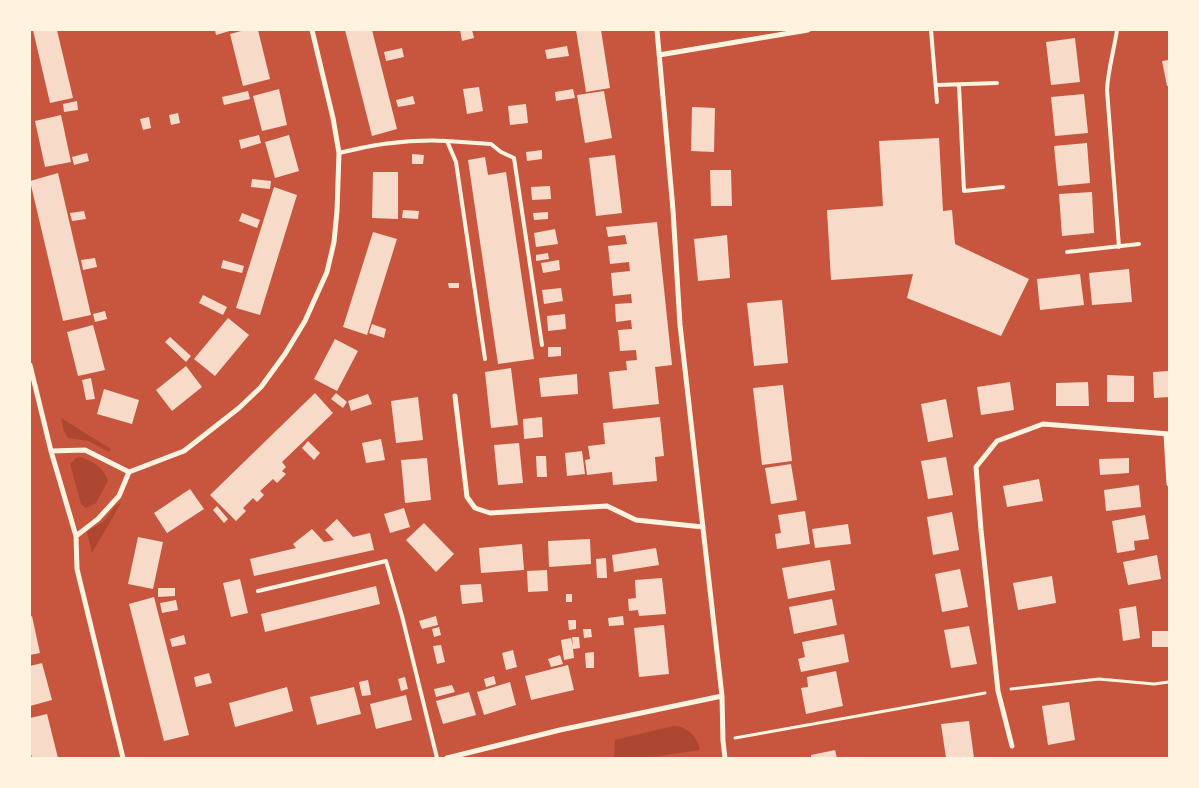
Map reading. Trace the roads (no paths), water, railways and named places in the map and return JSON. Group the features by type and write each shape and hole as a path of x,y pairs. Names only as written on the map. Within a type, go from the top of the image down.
{"street":[{"path":"76,536 98,519 119,496 129,472 184,450 240,408 261,387 305,322 327,272 334,242 338,211 339,153 333,118 312,30"},
{"path":"657,30 673,210 680,325 722,696 722,741 725,758"},
{"path":"659,54 808,30"},
{"path":"30,365 51,451 76,536 77,569 124,758"},
{"path":"455,396 467,497 475,508 490,513 607,506 636,520 703,527"},
{"path":"1012,746 998,690 980,530 976,467 997,441 1043,424 1167,434 1169,484"},
{"path":"51,451 85,450 129,472"},
{"path":"447,758 560,730 722,696"}],"lane":[{"path":"931,30 937,102"},
{"path":"1117,30 1108,76 1108,90 1119,247"},
{"path":"937,85 997,82"},
{"path":"959,85 964,191 1003,187"},
{"path":"339,153 390,142 418,140 491,144 501,152 514,158 542,345"},
{"path":"447,141 456,162 485,359"},
{"path":"1067,252 1139,244"},
{"path":"258,591 386,561 402,616 437,758"}]}
